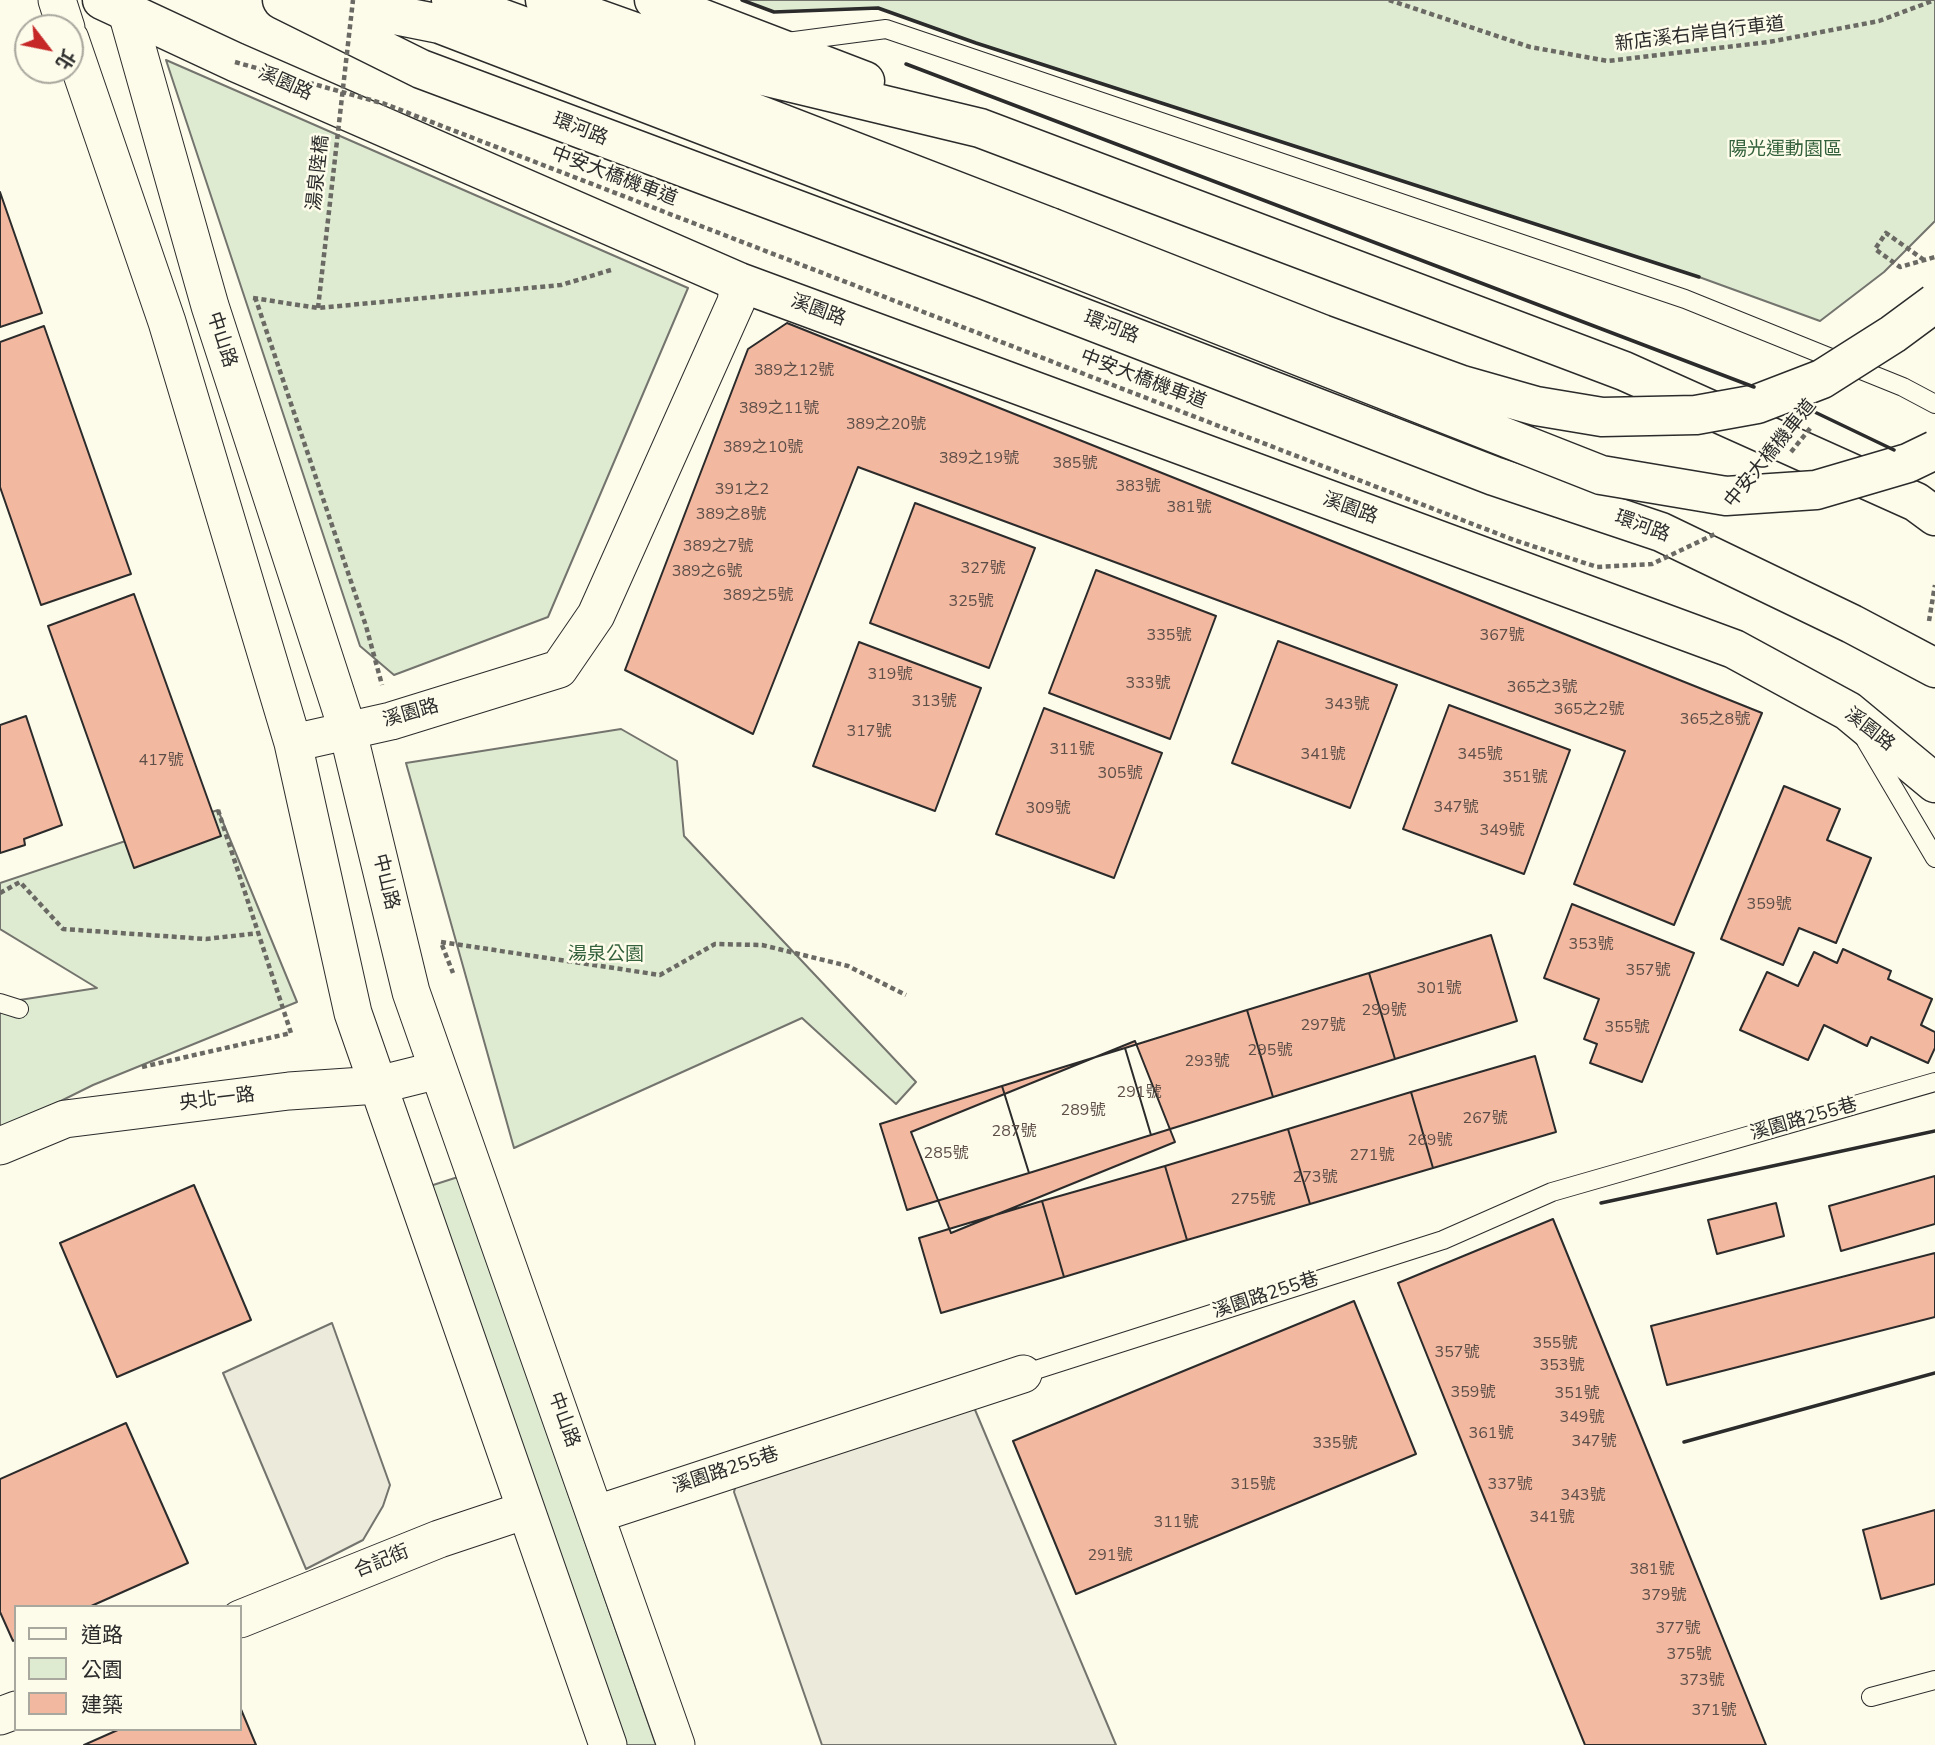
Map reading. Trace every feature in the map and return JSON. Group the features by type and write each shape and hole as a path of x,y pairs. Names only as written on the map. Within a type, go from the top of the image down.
{"main road":[{"name":"環河路","path":"282,0 421,69 985,280 1494,476 1661,532 1852,624 1935,668"},
{"path":"320,0 440,24 1044,240 1322,334 1462,385 1536,406 1602,417 1696,415 1757,404 1822,379 1893,334 1935,303"},
{"path":"451,0 633,66 1601,474 1726,496 1816,490 1908,463 1935,450"},
{"path":"545,0 747,72 980,128"},
{"path":"654,0 775,44 980,128 1624,371 1916,502 1935,516"},
{"name":"溪園路","path":"115,3 235,62 739,282 1734,649 1848,711 1935,783"}],"street":[{"name":"中山路","path":"115,3 347,728 411,992 597,1514 676,1745"},
{"path":"84,80 167,322 293,743 353,1013 608,1745"},
{"name":"溪園路","path":"293,743 347,728 391,721 559,669 597,615 736,302 739,282"},
{"name":"央北一路","path":"0,1146 65,1119 289,1091 378,1086 438,1069"},
{"name":"溪園路255巷","path":"597,1514 1023,1374"},
{"name":"合記街","path":"242,1618 439,1539 526,1510"}],"lane":[{"path":"775,44 886,29 1685,299 1903,387 1935,404"},
{"path":"1848,711 1935,858"},
{"path":"0,1003 19,1009"},
{"name":"溪園路255巷","path":"1023,1374 1443,1240 1552,1192 1935,1082"},
{"path":"1871,1697 1935,1680"}],"path":[{"name":"湯泉陸橋","path":"318,307 353,0"},
{"name":"新店溪右岸自行車道","path":"1389,0 1530,47 1608,61 1769,42 1879,21 1935,0"},
{"name":"中安大橋機車道","path":"235,62 385,104 1514,540 1597,566 1652,564 1727,529"},
{"path":"1924,260 1886,233 1875,249 1900,267 1935,257"},
{"path":"210,306 255,297 318,307 561,285 620,267"},
{"name":"中安大橋機車道","path":"1785,458 1818,419"},
{"path":"134,1069 291,1033 218,810"},
{"path":"0,893 20,882 63,929 206,939 259,933"},
{"path":"441,942 660,975 715,944 762,945 848,966 906,995"}],"green space":[{"name":"陽光運動園區","path":"742,0 1935,0 1935,221 1884,272 1820,321 1699,277 976,43 878,8 774,12"},
{"path":"166,60 688,288 548,617 394,675 360,646"},
{"name":"湯泉公園","path":"621,729 677,761 684,836 916,1082 896,1104 802,1018 514,1148 406,763"},
{"path":"218,810 297,1002 93,1085 0,1131 0,1003 97,988 0,929 0,883"},
{"path":"458,1177 656,1745 624,1745 430,1186"}],"shaded area":[{"path":"332,1323 390,1485 383,1506 363,1540 306,1569 223,1373"},
{"path":"973,1405 1116,1745 822,1745 734,1492 737,1480"}],"building":[{"path":"0,192 42,313 0,327"},
{"path":"787,323 1762,713 1674,925 1574,884 1625,751 858,467 753,734 625,670 748,349"},
{"path":"44,326 131,574 41,605 0,487 0,342"},
{"path":"915,503 1035,548 989,668 870,623"},
{"path":"1096,570 1216,616 1170,739 1049,693"},
{"path":"134,594 221,836 134,868 48,626"},
{"path":"1278,641 1397,685 1350,808 1232,763"},
{"path":"859,642 981,688 935,811 813,766"},
{"path":"1449,705 1570,750 1524,874 1403,829"},
{"path":"1044,708 1162,753 1114,878 996,834"},
{"path":"26,716 62,825 24,839 25,845 0,853 0,725"},
{"path":"1784,786 1840,809 1827,840 1871,858 1836,943 1799,928 1783,965 1721,939"},
{"path":"1572,904 1694,953 1642,1082 1590,1063 1597,1044 1584,1039 1599,999 1544,978"},
{"path":"1491,935 1517,1021 1395,1059 1369,973"},
{"path":"1843,949 1891,971 1888,979 1932,999 1921,1025 1935,1032 1935,1048 1928,1063 1871,1037 1867,1046 1824,1025 1808,1060 1740,1030 1767,972 1798,986 1814,952 1837,963"},
{"path":"1369,973 1395,1059 1273,1097 1247,1010"},
{"path":"1247,1010 1273,1097 1151,1135 1125,1048"},
{"path":"1135,1041 1175,1142 951,1233 911,1132"},
{"path":"1125,1048 1151,1135 1029,1173 1002,1086"},
{"path":"1535,1056 1556,1132 1433,1168 1411,1092"},
{"path":"1002,1086 1029,1173 907,1210 880,1124"},
{"path":"1411,1092 1433,1168 1310,1204 1288,1129"},
{"path":"1288,1129 1310,1204 1187,1240 1165,1166"},
{"path":"1165,1166 1187,1240 1064,1277 1042,1201"},
{"path":"1935,1176 1935,1224 1841,1251 1829,1206"},
{"path":"194,1185 251,1320 117,1377 60,1243"},
{"path":"1042,1201 1064,1277 941,1313 919,1238"},
{"path":"1776,1203 1784,1236 1717,1254 1708,1220"},
{"path":"1553,1219 1766,1745 1585,1745 1482,1492 1398,1283"},
{"path":"1935,1253 1935,1317 1667,1385 1651,1326"},
{"path":"1354,1301 1416,1454 1076,1594 1013,1441"},
{"path":"126,1423 188,1563 94,1605 14,1605 13,1641 0,1612 0,1479"},
{"path":"1935,1510 1935,1584 1881,1599 1863,1530"},
{"path":"242,1712 256,1745 84,1745 116,1731 242,1731"}],"wall":[{"path":"742,0 774,12 878,8 976,43 1699,277"},
{"path":"906,64 1754,387"},
{"path":"1800,405 1894,450"},
{"path":"1601,1203 1935,1131"},
{"path":"1684,1442 1935,1373"}]}
